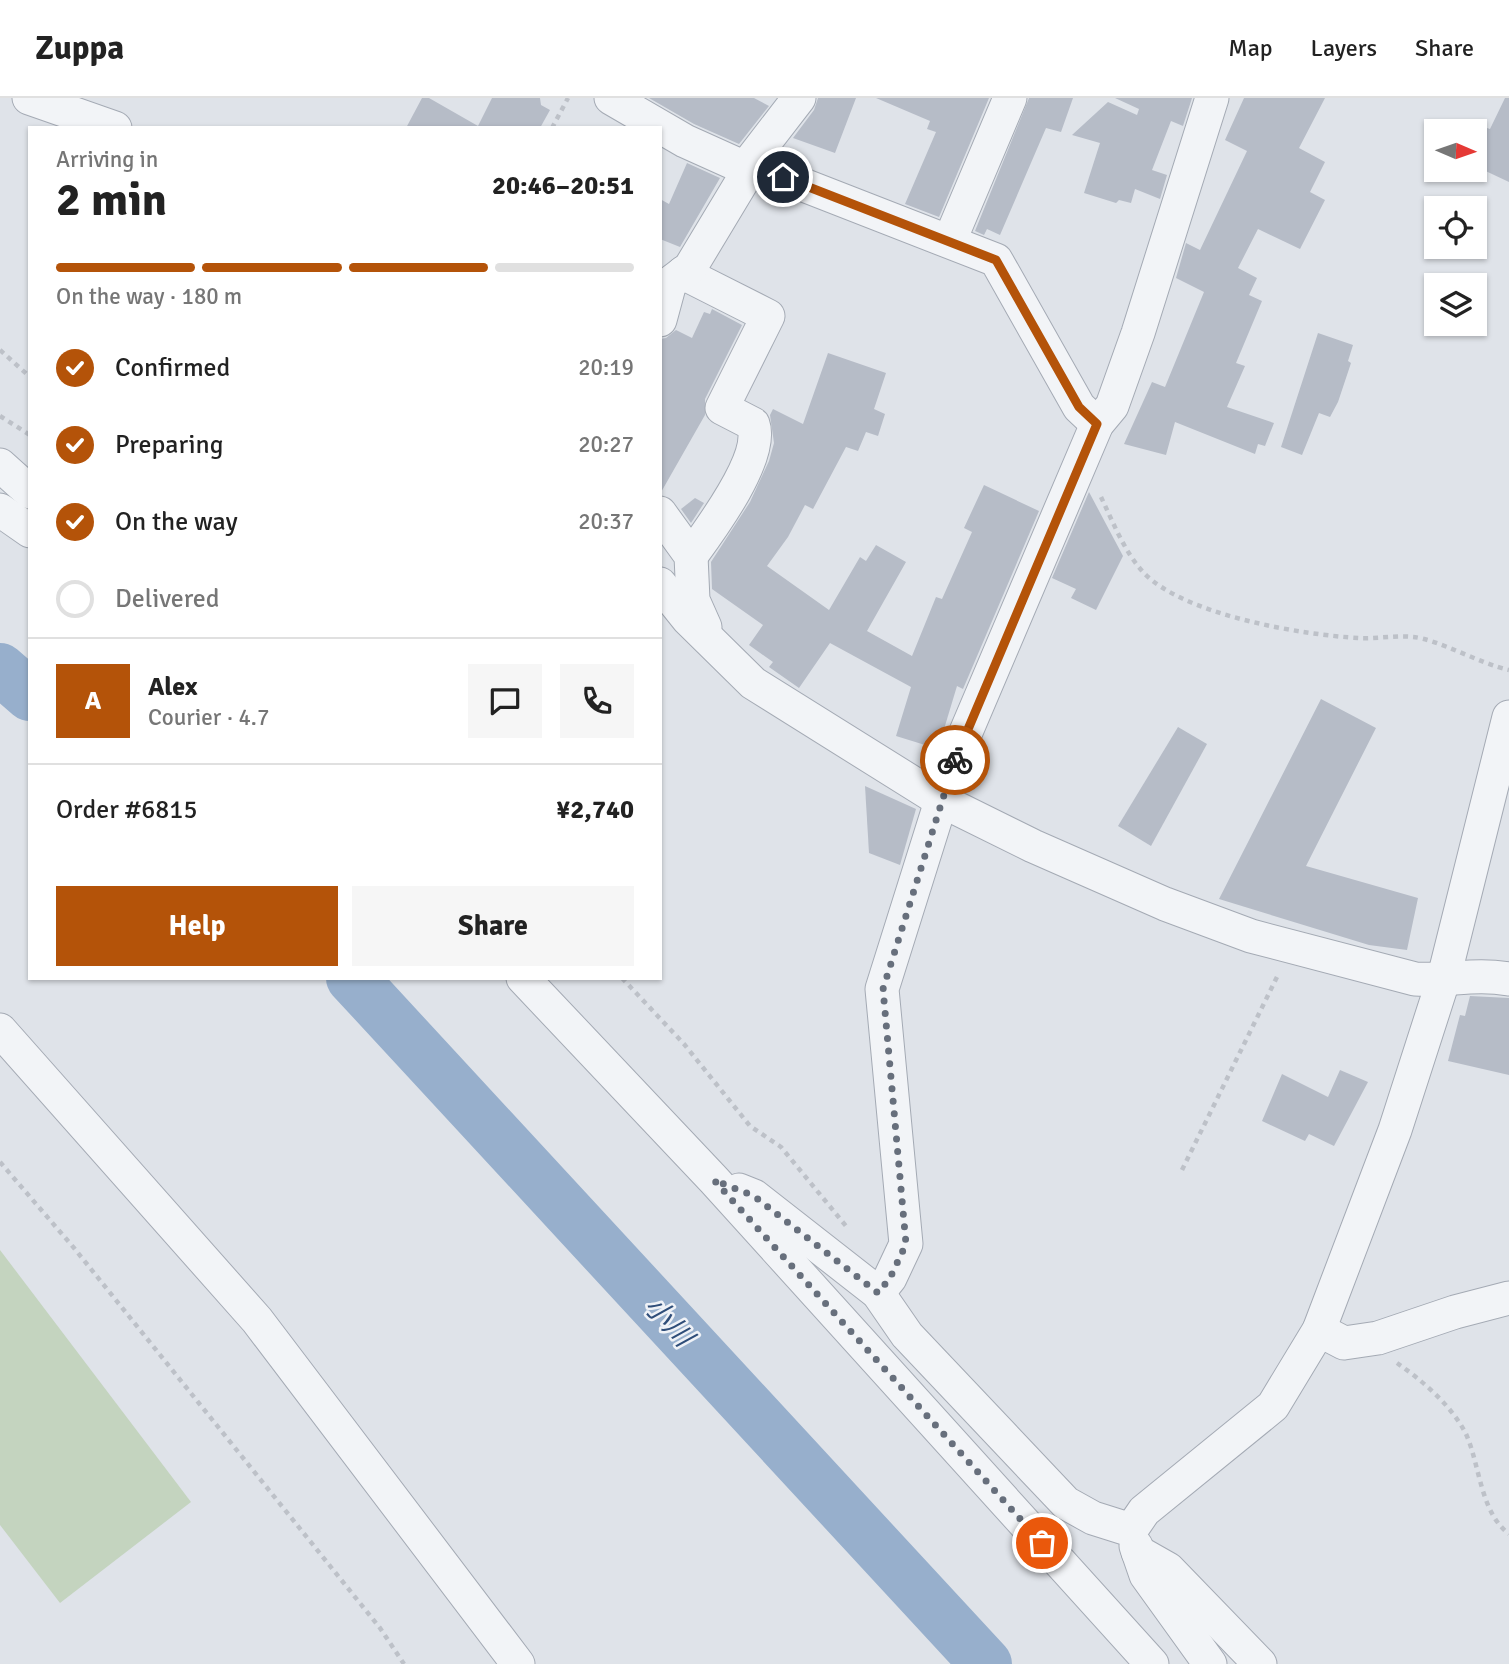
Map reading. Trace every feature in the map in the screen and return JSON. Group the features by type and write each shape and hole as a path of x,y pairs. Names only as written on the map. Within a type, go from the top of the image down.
{"street":[{"path":"29,98 109,126"},
{"path":"611,98 659,126"},
{"path":"662,313 670,283 690,268 743,180 745,168 800,98"},
{"path":"950,240 1010,98"},
{"path":"878,1293 890,1278 906,1244 883,989 940,800 986,678 1097,424 1112,406 1138,333 1212,98"},
{"path":"662,128 745,168 783,177 996,260 1079,407 1097,424"},
{"path":"683,273 768,316 722,408 753,424 756,432 753,447 730,496 691,556"},
{"path":"0,465 28,490"},
{"path":"0,510 28,530"},
{"path":"662,516 691,556 693,600 710,638"},
{"path":"662,586 688,619 710,638 752,683 940,800 1033,846 1165,904 1251,936 1415,979 1443,981 1480,974 1509,978"},
{"path":"1210,1664 1146,1574 1134,1541 1144,1511 1273,1406 1319,1330 1395,1130 1443,981 1509,717"},
{"path":"525,980 714,1180 1152,1664"},
{"path":"0,1030 257,1320 518,1664"},
{"path":"714,1180 754,1196 878,1293 907,1335 1066,1503 1134,1541 1168,1569 1260,1664"},
{"path":"1319,1330 1344,1343 1369,1339 1509,1298"}],"path":[{"path":"553,126 568,98"},
{"path":"0,350 28,375"},
{"path":"0,416 28,434"},
{"path":"1079,465 1090,476 1134,562 1165,588 1250,623 1301,633 1359,638 1416,637 1509,670"},
{"path":"1182,1170 1293,946"},
{"path":"624,980 684,1044 750,1126 781,1147 853,1234"},
{"path":"0,1163 91,1270 380,1628 404,1664"},
{"path":"1369,1339 1412,1374 1458,1421 1469,1443 1485,1496 1495,1516 1509,1534"}],"green space":[{"path":"0,1250 191,1502 60,1603 0,1525"}],"building":[{"path":"422,98 429,98 478,126 407,126"},
{"path":"492,98 540,98 541,105 550,110 541,126 478,126"},
{"path":"649,98 754,98 769,106 739,144 694,124"},
{"path":"818,98 856,98 835,153 793,138 814,110"},
{"path":"876,98 989,98 939,217 905,204 936,132 927,129 930,121"},
{"path":"1029,98 1073,98 1061,132 1046,128 1000,235 987,229 984,235 975,231"},
{"path":"1115,98 1192,98 1183,126 1171,121 1152,170 1167,175 1160,199 1135,189 1131,203 1119,200 1116,203 1084,193 1100,143 1072,135 1108,102 1137,115 1139,109"},
{"path":"1244,98 1325,98 1299,148 1325,162 1310,192 1325,200 1300,249 1258,229 1238,268 1257,278 1249,295 1262,301 1236,363 1245,366 1227,407 1274,423 1265,446 1258,444 1255,454 1175,422 1166,455 1124,444 1152,382 1165,387 1204,292 1176,278 1186,243 1200,250 1247,151 1225,140"},
{"path":"1505,98 1509,98 1509,182 1488,172 1488,128"},
{"path":"687,163 720,178 680,247 662,240 662,200 669,204"},
{"path":"712,309 742,325 705,399 705,415 662,490 662,339 676,330 692,338 704,312 710,314"},
{"path":"1318,333 1353,345 1348,361 1351,363 1338,402 1330,417 1319,413 1302,455 1281,447"},
{"path":"828,353 886,373 874,409 885,414 878,436 866,432 858,451 846,447 813,509 805,505 788,537 767,566 829,610 860,557 866,561 876,545 906,562 867,631 912,656 936,597 942,599 972,532 964,528 984,485 1039,511 963,689 957,686 938,749 896,736 911,687 830,643 799,688 769,667 773,662 749,645 763,625 712,589 711,562 750,502 769,461 774,443 770,415 773,409 803,424"},
{"path":"1089,492 1123,556 1096,610 1071,598 1076,589 1052,578"},
{"path":"695,498 704,503 691,523 681,509"},
{"path":"1321,699 1376,728 1306,866 1418,898 1407,950 1369,945 1219,899"},
{"path":"1178,727 1207,744 1151,846 1118,826"},
{"path":"865,786 916,809 900,865 869,853"},
{"path":"1470,996 1509,998 1509,1075 1448,1061 1460,1015 1465,1016"},
{"path":"1340,1070 1368,1082 1334,1146 1309,1134 1305,1141 1262,1121 1282,1074 1328,1097"}],"waterway":[{"name":"小川","path":"0,669 28,693"},
{"name":"小川","path":"354,980 986,1664"}],"way so far":[{"path":"955,760 919,866 883,989 906,1244 890,1278 878,1293 803,1237 754,1196 714,1180 1042,1543"}],"route":[{"path":"783,177 996,260 1079,407 1097,424 986,678 955,760"}]}
